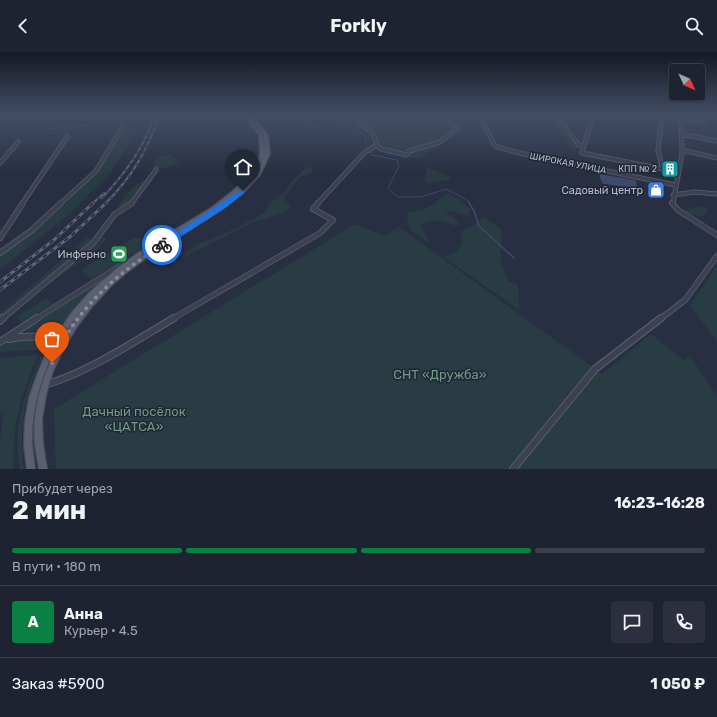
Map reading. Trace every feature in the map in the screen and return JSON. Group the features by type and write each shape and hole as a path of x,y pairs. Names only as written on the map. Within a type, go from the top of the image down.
{"main road":[{"path":"43,469 40,455 39,430 45,385 60,335 77,312 98,288 115,273 150,248 229,197 254,173 262,158 264,141 261,134"},
{"path":"31,469 28,440 31,408 39,377 56,348 91,303 123,273 226,204 253,181 265,162 269,149 266,134"}],"street":[{"path":"0,253 32,230 93,173 102,162 118,134"},
{"path":"373,134 377,145 384,150 407,155 409,151 440,142 450,134"},
{"name":"ШИРОКАЯ УЛИЦА","path":"489,134 495,146 514,152 675,185"},
{"path":"571,134 579,145 583,147"},
{"path":"587,134 582,152 584,153 678,172"},
{"path":"660,134 658,151 663,169"},
{"path":"684,134 684,150 672,203 675,207 717,236"},
{"path":"686,134 717,141"},
{"path":"0,238 67,137"},
{"path":"0,163 18,142"},
{"path":"45,385 58,381 109,356 320,233 333,220 313,209 365,152 377,145"},
{"path":"684,150 717,158"},
{"path":"0,321 93,242 115,214 131,204 156,170"},
{"path":"673,195 695,192 717,194"},
{"path":"0,343 150,248"},
{"path":"513,469 595,369 685,300 717,256"},
{"path":"0,343 16,336 39,334 60,335 72,329"},
{"path":"39,334 50,340 56,348"}],"green space":[{"path":"121,134 135,134 111,172 67,216 0,269 0,256 36,229 70,199 101,165"},
{"path":"369,134 450,134 433,148 452,134 455,134 418,159 384,150"},
{"path":"561,134 569,134 578,147 574,152"},
{"path":"170,154 179,163 165,168 153,168 158,157"},
{"path":"308,166 313,170 312,173 300,177 284,198 291,207 282,213 252,223 180,259 196,245 235,229 264,213 269,204 283,193 294,179"},
{"path":"426,167 451,177 449,180 428,183 424,180 427,173"},
{"path":"145,181 138,194 130,202 118,208 122,200 137,184"},
{"path":"448,193 460,200 470,209 469,216 453,211 445,213 453,217 460,224 457,226 434,221 429,221 420,225 430,243 416,234 410,227 407,218 408,212 425,209 433,205 442,196"},
{"path":"701,206 706,208 707,213 699,217 685,212 686,210"},
{"path":"484,217 502,230 500,258 508,281 518,285 519,310 444,257 456,252 462,244 461,232 471,227"},
{"name":"СНТ «Дружба»","path":"355,224 384,236 399,227 602,374 651,334 683,360 690,356 717,396 717,469 56,469 54,409"},
{"path":"103,236 106,239 98,249 43,288 14,314 8,317"},
{"path":"87,238 90,238 91,242 0,319 0,313"},
{"path":"134,238 156,239 91,279 81,270"},
{"path":"717,265 717,341 690,306"},
{"path":"97,284 80,302 58,330 24,331"},
{"path":"46,298 52,304 23,323 17,317"},
{"path":"17,340 45,340 49,344 48,349 0,352 0,347"},
{"path":"38,355 27,383 16,424 14,438 14,469 0,469 0,440 4,412 0,413 0,358"},
{"path":"42,357 31,385 24,412 22,453 24,469 20,469 18,440 21,412 29,385 40,358"}],"water":[{"path":"600,174 634,180 636,181 637,188 603,184"}],"waterway":[{"path":"365,134 367,148 372,155 397,160 399,166 388,188 398,197 421,197 446,189 467,200 470,204"},
{"path":"469,203 474,211 479,226 514,258"}],"railway":[{"path":"102,198 131,163 148,134"},
{"path":"106,203 115,194 138,163 152,134"},
{"path":"92,204 104,193"},
{"path":"0,282 55,239 93,203"},
{"path":"0,290 71,236 106,203"}],"way so far":[{"path":"52,363 63,342 91,303 123,273 162,245"}],"place":[{"name":"КПП № 2","path":"670,169"},
{"name":"Садовый центр","path":"656,190"},
{"name":"Инферно","path":"119,254"}],"route":[{"path":"162,245 226,204 243,191"}],"park label":[{"name":"Дачный посёлок «ЦАТСА»","path":"134,418"}]}
